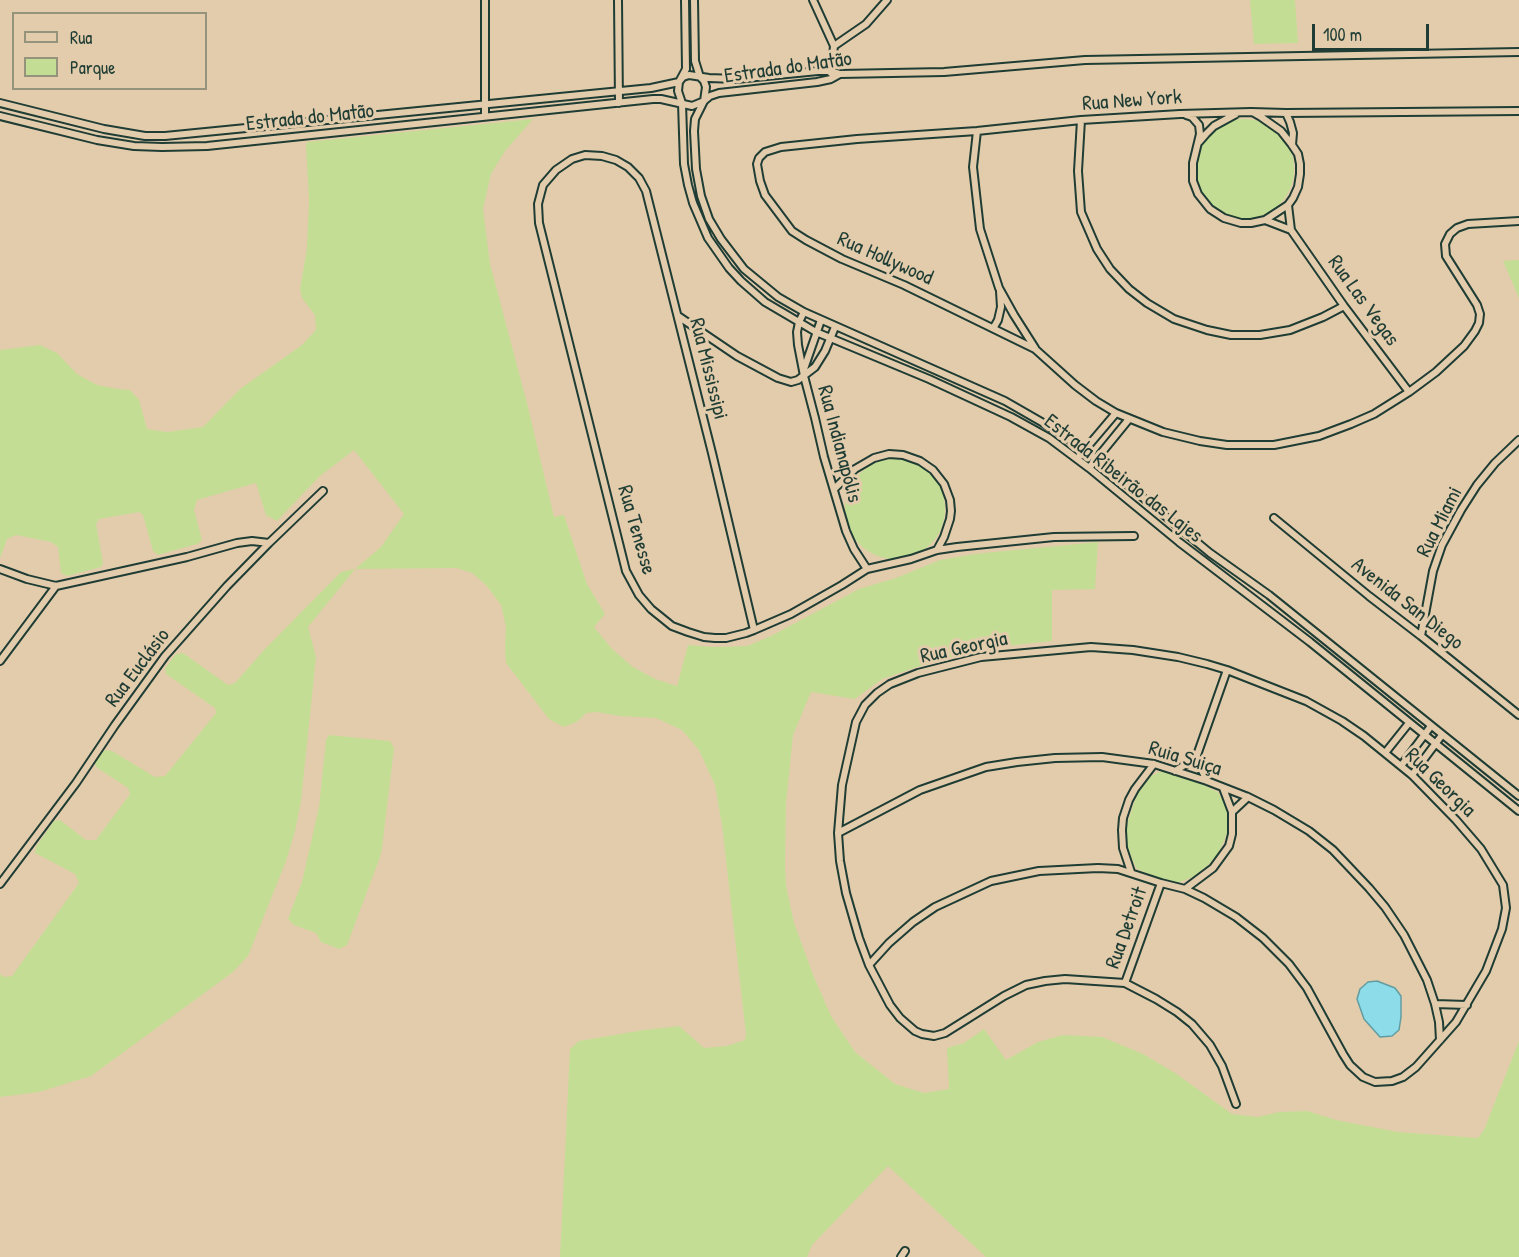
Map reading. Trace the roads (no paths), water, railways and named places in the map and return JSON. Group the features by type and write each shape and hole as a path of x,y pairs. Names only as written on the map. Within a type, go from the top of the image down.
{"street":[{"path":"485,0 485,116"},
{"path":"618,0 619,103"},
{"path":"682,103 678,91 679,82 686,69 685,0"},
{"path":"694,0 695,62 706,87 704,101"},
{"path":"813,0 834,45 831,79"},
{"path":"834,45 866,24 887,0"},
{"name":"Estrada do Matão","path":"0,116 97,140 134,146 162,147 230,143 661,99 692,106 711,96 730,91 795,86 831,79 840,74 944,72 1085,60 1519,52"},
{"path":"679,82 683,77 689,75 736,79 831,71 840,74"},
{"name":"Estrada do Matão","path":"0,103 105,129 145,136 165,136 651,88 679,82"},
{"name":"Estrada Ribeirão das Lajes","path":"704,101 695,119 694,130 696,169 701,196 709,219 744,269 778,297 804,312 1005,401 1059,432 1096,459 1210,553 1269,595 1519,796"},
{"name":"Estrada Ribeirão das Lajes","path":"682,103 682,137 686,174 693,203 708,238 729,268 765,302 816,332 928,379 1011,417 1049,438 1179,543 1310,642 1519,811"},
{"name":"Rua New York","path":"757,164 765,152 781,147 1081,120 1239,112 1519,111"},
{"path":"1197,145 1214,126 1239,112"},
{"path":"1180,114 1192,117 1199,126 1200,134 1192,163 1193,181 1198,194 1210,209 1224,218 1241,223 1251,223 1265,220 1288,205 1298,187 1300,164 1298,154 1281,131 1251,112"},
{"path":"1286,113 1293,133 1292,146"},
{"path":"1081,120 1078,171 1081,212 1097,249 1110,269 1129,289 1147,303 1174,319 1231,335 1260,335 1290,330 1344,306"},
{"name":"Rua Hollywood","path":"977,131 973,167 980,229 999,288 1035,349"},
{"name":"Rua Mississipi","path":"585,155 602,156 628,167 639,178 646,191 754,630"},
{"name":"Rua Tenesse","path":"585,155 572,159 556,170 543,185 538,204 539,223 626,571 639,595 651,609 672,626 704,637 735,637 791,614 867,569 911,559 937,550 1054,537 1134,536"},
{"name":"Rua Hollywood","path":"757,164 765,195 792,231 820,249 904,285 1035,349 1082,390 1116,413 1163,432 1227,445 1274,445 1319,436 1374,414 1436,372 1464,346 1475,331 1480,314 1477,305 1446,256 1445,244 1450,234 1456,228 1468,224 1519,221"},
{"name":"Rua Las Vegas","path":"1288,205 1292,230 1344,306 1409,392"},
{"path":"1265,220 1292,230"},
{"path":"994,327 1002,307 999,288"},
{"path":"799,322 804,312"},
{"path":"678,316 737,356 778,378 791,382 798,380 803,373 821,320"},
{"name":"Rua Indianapólis","path":"799,322 798,345 803,373 824,457 850,540 859,559 867,569"},
{"path":"803,373 815,367 835,327"},
{"path":"1077,459 1116,413"},
{"path":"1089,468 1129,419"},
{"name":"Rua Miami","path":"1421,636 1433,571 1442,545 1477,485 1495,463 1519,440"},
{"path":"834,489 855,469 874,458 889,454 920,460 944,484 950,500 950,519 937,550"},
{"name":"Rua Euclásio","path":"0,884 76,783 165,656 226,586 323,491"},
{"name":"Avenida San Diego","path":"1274,518 1518,713"},
{"path":"0,569 56,586 187,557 237,543 252,541 269,543"},
{"path":"0,662 56,586"},
{"name":"Rua Georgia","path":"1185,890 1204,898 1236,917 1263,938 1289,964 1306,988 1342,1054 1357,1073 1375,1082 1392,1081 1403,1077 1416,1067 1456,1022 1486,971 1496,948 1506,908 1503,885 1481,849 1412,775 1342,721 1306,701 1227,670 1133,650 1092,647 981,657 918,673 890,684 865,705 856,722 843,785 838,832 840,861 855,927 868,965 890,1005 900,1018 915,1031 934,1036 945,1033 1026,985 1065,979 1125,983 1156,999 1192,1024 1210,1045 1222,1066 1236,1104"},
{"path":"1175,771 1196,758 1227,670"},
{"path":"1402,717 1408,708"},
{"path":"1385,753 1409,723"},
{"path":"1401,766 1431,726"},
{"path":"1412,775 1442,735"},
{"name":"Ruia Suiça","path":"838,832 920,790 986,767 1082,756 1154,764 1207,781 1248,797 1309,831 1361,879 1385,907 1404,935 1427,980 1435,1004 1440,1041"},
{"path":"1196,758 1207,781"},
{"name":"Rua Detroit","path":"1131,872 1123,848 1123,818 1135,789 1154,764"},
{"path":"1223,788 1232,812 1248,797"},
{"name":"Rua Detroit","path":"1185,890 1214,868 1229,846 1232,834 1232,812"},
{"path":"868,965 913,922 935,907 991,881 1039,871 1118,868 1185,890"},
{"name":"Rua Detroit","path":"1125,983 1161,883"},
{"path":"1435,1004 1467,1005"}],"water":[{"path":"1377,981 1395,988 1401,996 1399,1030 1392,1036 1380,1037 1364,1019 1357,999 1360,989 1368,982"}]}
